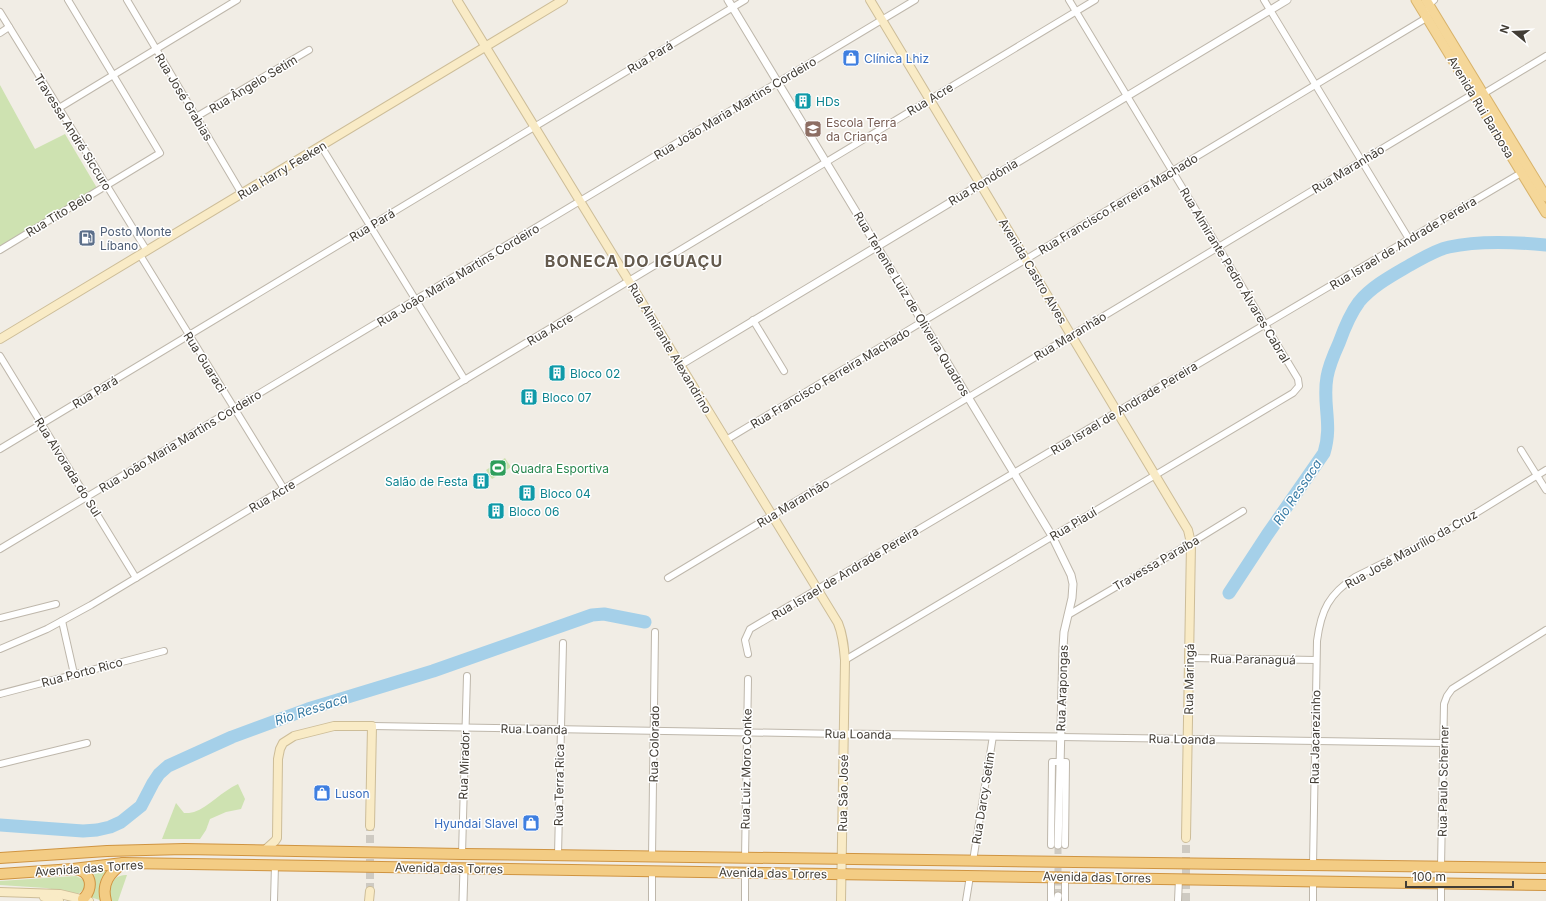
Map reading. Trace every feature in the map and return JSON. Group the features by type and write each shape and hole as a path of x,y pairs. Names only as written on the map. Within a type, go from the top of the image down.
{"highway":[{"name":"Avenida das Torres","path":"0,858 134,850 265,850 652,857 1546,868"},
{"name":"Avenida das Torres","path":"0,874 73,869 123,863 1546,885"},
{"path":"106,901 104,889 106,883 112,871 123,863"},
{"path":"73,869 84,872 90,880 90,891 85,900"}],"main road":[{"name":"Rua Almirante Alexandrino","path":"457,0 817,589 841,630 844,639 845,660"},
{"name":"Rua Harry Feeken","path":"0,339 563,0"},
{"name":"Avenida Castro Alves","path":"870,0 1186,525 1191,543"},
{"name":"Avenida Rui Barbosa","path":"1416,0 1546,213"},
{"name":"Avenida Rui Barbosa","path":"1430,1 1483,94 1546,197"},
{"name":"Rua Maringá","path":"1186,838 1191,543"},
{"name":"Rua São José","path":"841,901 845,660"},
{"name":"Rua Loanda","path":"265,850 277,838 278,759 280,749 288,738 325,727 342,725 372,726"},
{"path":"370,826 372,726"},
{"path":"370,891 370,901"},
{"path":"0,892 60,894 85,900"},
{"path":"34,893 59,901"}],"street":[{"path":"68,0 113,75"},
{"name":"Rua José Grabias","path":"126,0 242,194"},
{"path":"58,108 237,0"},
{"name":"Rua Tenente Luiz de Oliveira Quadros","path":"728,0 1052,536 1072,580 1073,591 1068,615"},
{"name":"Rua Pará","path":"0,449 745,0"},
{"name":"Rua João Maria Martins Cordeiro","path":"0,549 915,0"},
{"name":"Rua Almirante Pedro Álvares Cabral","path":"1068,0 1298,379 1298,386"},
{"name":"Rua Acre","path":"0,649 33,636 62,621 136,578 1095,0"},
{"path":"1264,0 1409,239"},
{"name":"Rua Rondônia","path":"680,365 1287,0"},
{"path":"1426,16 1430,1"},
{"name":"Travessa André Siccuro","path":"0,12 106,186 143,253"},
{"name":"Rua Francisco Ferreira Machado","path":"726,440 1426,16"},
{"path":"0,33 9,27"},
{"name":"Rua Ângelo Setim","path":"196,117 309,50"},
{"path":"1473,94 1483,94 1546,56"},
{"name":"Rua Tito Belo","path":"0,250 160,153 113,75"},
{"name":"Rua Maranhão","path":"668,578 1473,94"},
{"path":"321,146 465,380"},
{"name":"Rua Israel de Andrade Pereira","path":"748,654 745,640 750,629 1521,173"},
{"name":"Rua Guaraci","path":"143,253 189,335 284,489"},
{"path":"753,320 784,371"},
{"name":"Rua Alvorada do Sul","path":"0,356 136,578"},
{"name":"Rua Piauí","path":"845,660 1156,475 1293,392 1298,386"},
{"path":"1521,450 1546,490"},
{"name":"Rua José Maurílio da Cruz","path":"1324,610 1336,591 1355,577 1442,534 1546,470"},
{"name":"Travessa Paraíba","path":"1068,615 1191,543 1243,510"},
{"path":"0,618 56,604"},
{"name":"Rua Jacarezinho","path":"1313,865 1316,660 1319,630 1324,610"},
{"name":"Rua Arapongas","path":"1058,845 1063,648 1068,615"},
{"path":"62,621 74,674"},
{"name":"Rua Paulo Scherner","path":"1441,867 1444,704 1447,696 1452,689 1546,630"},
{"name":"Rua Colorado","path":"652,857 655,632"},
{"name":"Rua Terra Rica","path":"558,855 563,643"},
{"name":"Rua Porto Rico","path":"0,694 164,651"},
{"name":"Rua Paranaguá","path":"1189,658 1316,660"},
{"name":"Rua Mirador","path":"462,854 467,676"},
{"name":"Rua Luiz Moro Conke","path":"745,858 748,680"},
{"name":"Rua Loanda","path":"372,726 1443,743"},
{"name":"Rua Darcy Setim","path":"973,861 993,736"},
{"path":"0,764 87,743"},
{"path":"274,901 275,865"},
{"path":"463,901 464,868"},
{"path":"652,871 652,901"},
{"path":"745,872 745,901"},
{"path":"966,901 970,876"},
{"path":"1051,877 1051,901"},
{"path":"1065,877 1065,901"},
{"path":"1178,901 1179,879"},
{"path":"1313,881 1313,901"},
{"path":"1441,883 1441,901"}],"green space":[{"path":"0,85 35,149 65,134 97,188 0,246"},
{"name":"Quadra Esportiva","path":"505,458 511,467 492,479 486,470"},
{"path":"238,784 245,799 241,809 226,812 210,819 206,830 200,839 162,839 176,803 184,813 194,812 200,810"},
{"path":"113,868 103,901 90,897 93,891 95,877 94,874 88,870"},
{"path":"127,875 118,901 112,901 110,896 110,887 112,883 117,877"},
{"path":"76,876 82,879 85,884 83,890 78,894 46,888 0,885 0,881"}],"waterway":[{"name":"Rio Ressaca","path":"1229,593 1324,453 1328,433 1326,396 1328,373 1348,322 1364,296 1376,286 1397,273 1429,254 1444,248 1485,242 1510,242 1546,245"},
{"name":"Rio Ressaca","path":"0,825 83,831 110,827 121,822 141,806 159,774 168,766 232,737 308,709 433,671 592,615 604,614 645,622"}],"tunnel":[{"path":"370,826 370,891"},
{"path":"1186,838 1186,901"},
{"path":"1058,845 1058,896"}],"place":[{"name":"Clínica Lhiz","path":"851,58"},
{"name":"HDs","path":"803,101"},
{"name":"Escola Terra da Criança","path":"813,129"},
{"name":"Posto Monte Líbano","path":"87,238"},
{"name":"Bloco 02","path":"557,373"},
{"name":"Bloco 07","path":"529,397"},
{"name":"Quadra Esportiva","path":"498,468"},
{"name":"Salão de Festa","path":"481,481"},
{"name":"Bloco 04","path":"527,493"},
{"name":"Bloco 06","path":"496,511"},
{"name":"Luson","path":"322,793"},
{"name":"Hyundai Slavel","path":"531,823"}],"district":[{"name":"BONECA DO IGUAÇU","path":"634,261"}]}
